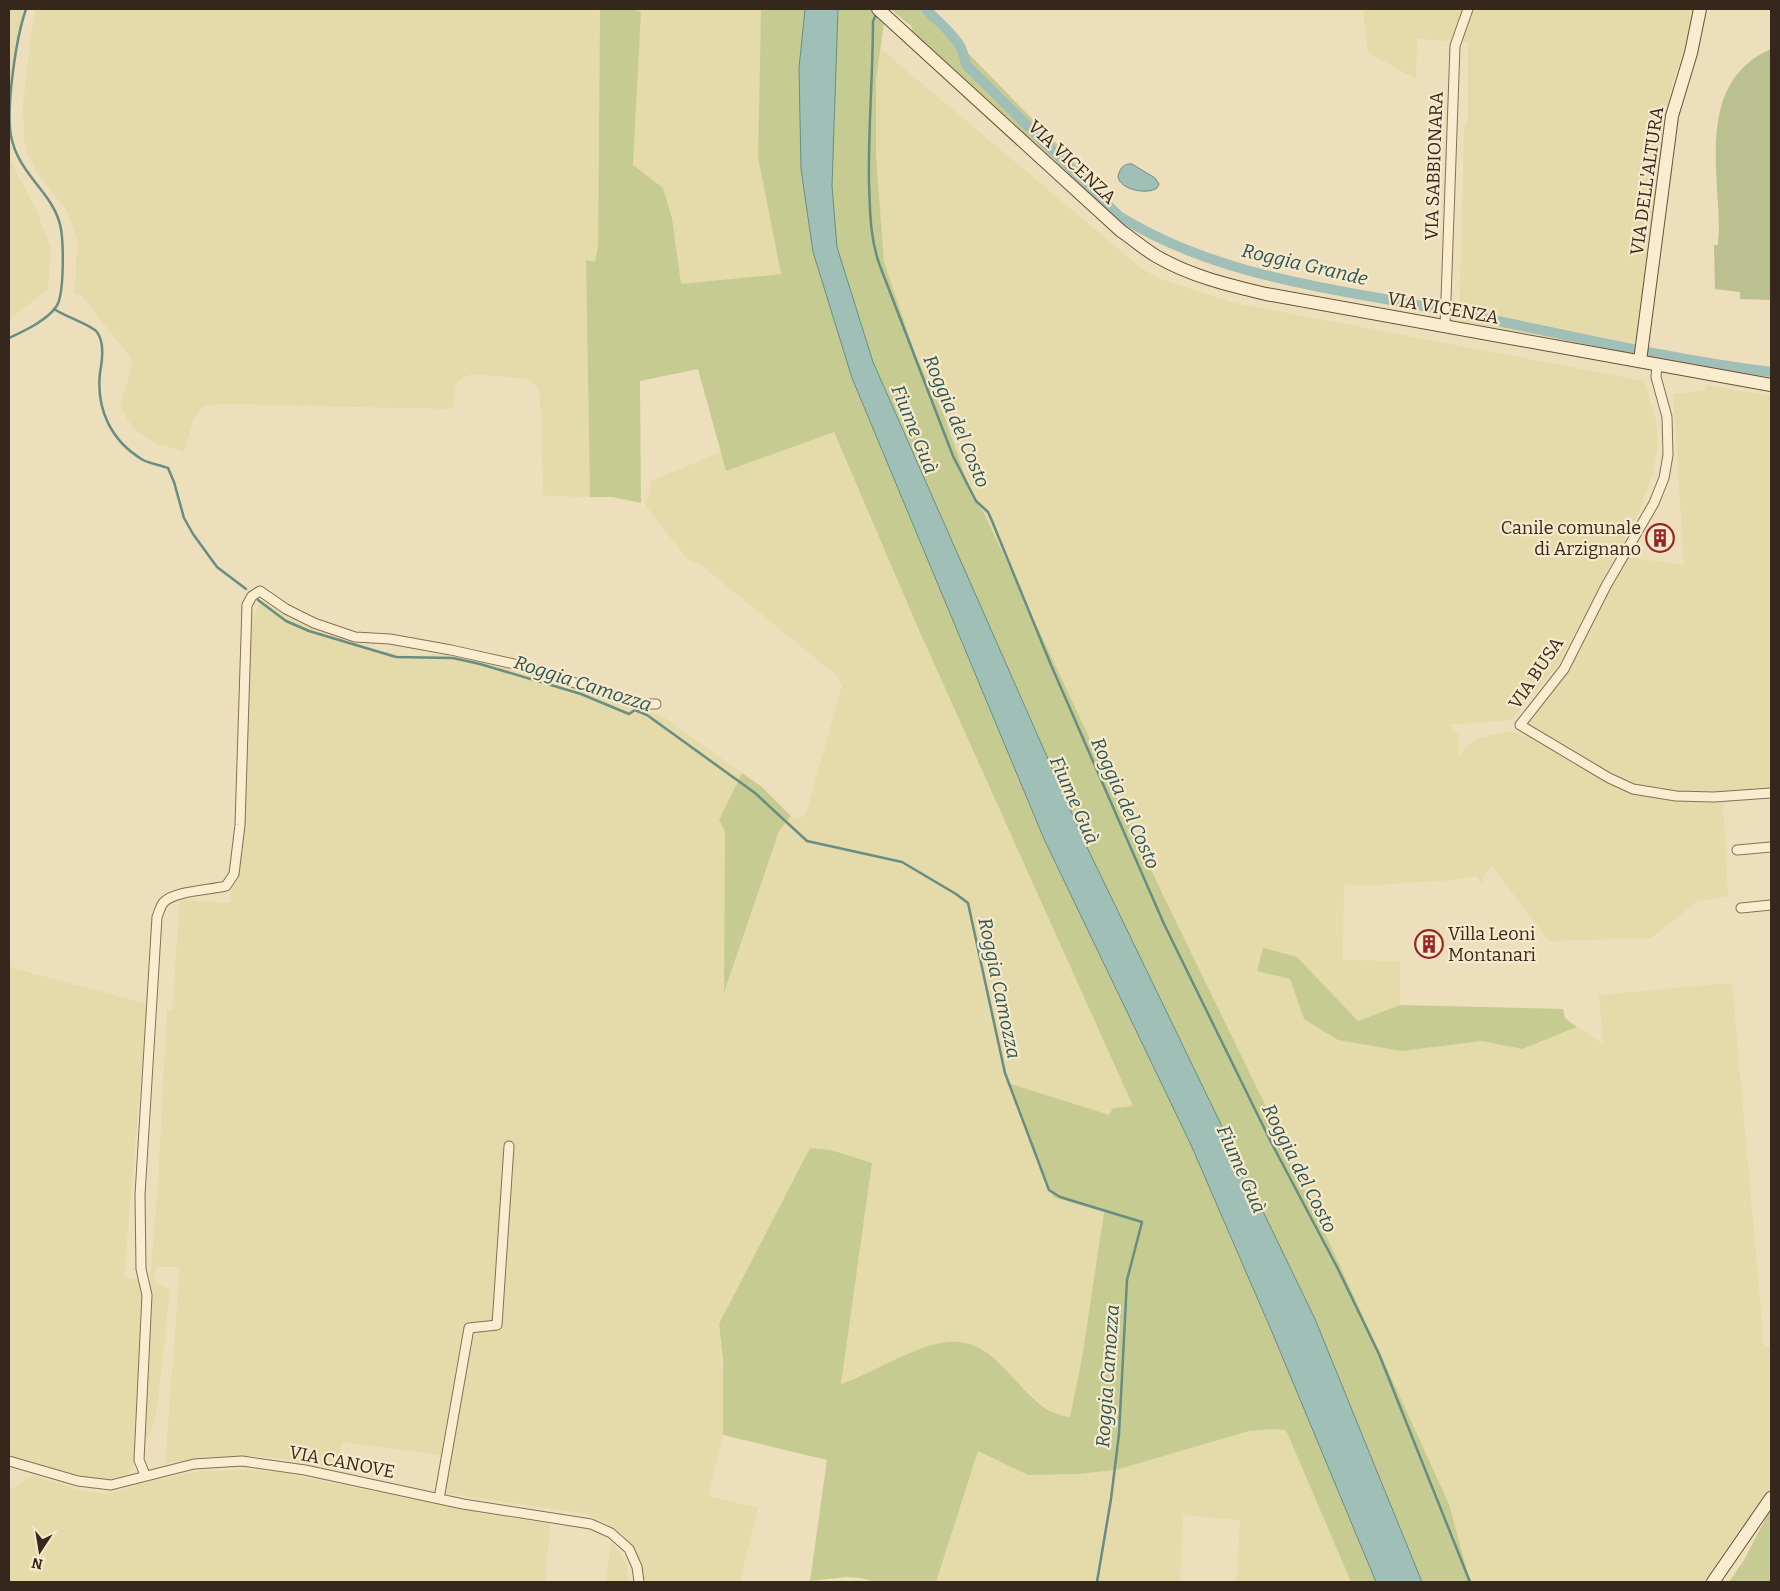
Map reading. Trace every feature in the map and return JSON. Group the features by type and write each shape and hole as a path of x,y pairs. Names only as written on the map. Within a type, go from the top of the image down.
{"main road":[{"name":"VIA VICENZA","path":"878,9 1121,231 1155,255 1184,270 1228,285 1266,294 1771,385"},
{"name":"VIA DELL'ALTURA","path":"1640,361 1672,116 1691,53 1700,9"},
{"path":"1714,1582 1771,1498"}],"street":[{"name":"VIA SABBIONARA","path":"1445,326 1455,46 1468,9"},
{"name":"VIA BUSA","path":"1656,364 1656,378 1667,417 1668,455 1664,478 1654,502 1606,586 1564,669 1520,725 1609,778 1633,789 1676,796 1714,797 1771,792"},
{"path":"145,1475 139,1460 147,1295 141,1269 140,1196 157,917 163,902 177,893 207,891 226,886 234,874 240,825 247,605 252,596 260,591 286,609 314,623 355,637 390,639 451,650 522,666 640,704 656,704"},
{"path":"1737,850 1771,847"},
{"path":"1741,908 1771,905"},
{"path":"439,1499 469,1328 497,1326 509,1146"},
{"name":"VIA CANOVE","path":"9,1461 78,1481 111,1486 145,1475 194,1464 242,1461 305,1470 439,1499 591,1524 611,1533 629,1549 637,1567 639,1582"}],"shaded area":[{"path":"9,9 23,9 9,110"},
{"path":"36,9 600,9 598,246 595,262 586,260 590,497 546,496 543,492 540,397 537,386 528,379 474,374 466,376 458,381 451,409 216,404 203,407 194,418 184,451 157,444 134,430 120,407 133,361 82,296 75,294 77,240 67,211 37,173 28,155 24,139 23,105"},
{"path":"633,9 761,9 758,157 781,274 681,285 672,218 663,188 633,165 641,12"},
{"path":"1363,9 1692,9 1687,41 1672,85 1664,123 1636,354 1459,322 1464,128 1468,121 1468,42 1417,39 1416,79 1368,53"},
{"path":"881,49 1141,268 1160,279 1235,303 1644,381 1656,419 1658,445 1652,475 1640,510 1558,665 1511,720 1449,725 1459,735 1459,757 1467,746 1479,738 1510,731 1529,738 1518,726 1568,668 1627,557 1684,565 1673,394 1705,390 1706,385 1771,396 1771,795 1723,803 1728,896 1698,901 1651,938 1549,941 1492,866 1484,875 1483,884 1476,876 1456,880 1355,886 1344,884 1343,960 1400,961 1400,1005 1358,1021 1297,957 1257,971 1290,979 1304,1019 1402,1051 1482,1041 1522,1049 1577,1027 1603,1044 1599,995 1732,983 1764,1346 1771,1347 1771,1493 1711,1582 1470,1582 1448,1504 1279,1133 1163,895 984,513 972,496 945,418 916,356 884,262 876,155 876,80"},
{"path":"9,135 11,161 37,212 51,248 48,289 9,320"},
{"path":"833,431 1133,1106 1113,1108 1109,1116 1009,1083 1053,1197 1104,1212 1082,1358 1070,1417 1057,1415 1040,1403 1013,1378 1000,1362 947,1342 917,1351 841,1384 872,1163 719,1324 725,1409 723,1435 708,1496 758,1508 740,1582 643,1582 640,1562 630,1543 623,1534 601,1520 586,1514 443,1493 472,1339 462,1335 441,1455 342,1442 338,1470 279,1458 250,1456 200,1457 165,1464 180,1267 156,1267 155,1283 170,1289 158,1400 154,1424 128,1474 115,1479 98,1480 9,1456 9,967 147,1004 124,1276 150,1283 158,1184 167,1009 172,1010 180,900 230,903 252,619 261,600 299,623 377,650 408,656 448,655 492,664 550,679 662,716 742,773 719,820 725,831 725,991 779,831 791,816 797,819 804,816 807,810 842,686 836,675 701,565 691,561 684,555 646,506 651,481 721,452 726,471"},
{"path":"1286,1430 1351,1582 1236,1582 1240,1520 1183,1515 1180,1582 936,1582 978,1451 1028,1475 1116,1470 1249,1431"},
{"path":"249,1470 277,1472 481,1513 550,1524 545,1582 9,1582 9,1491 32,1475 84,1491 107,1494 151,1481 202,1471"},
{"path":"611,1542 619,1551 627,1567 629,1582 606,1582"}],"green space":[{"path":"600,9 633,9 641,12 633,165 663,188 672,218 681,284 781,274 758,157 761,9 805,9 799,68 813,252 852,378 1044,839 1191,1145 1272,1332 1376,1582 1351,1582 1286,1430 1249,1431 1116,1470 1077,1474 1028,1475 978,1451 936,1582 876,1582 846,1577 810,1581 827,1460 723,1435 723,1360 719,1324 810,1148 831,1150 872,1163 841,1384 922,1348 948,1342 967,1343 984,1350 1038,1402 1053,1412 1070,1417 1082,1358 1104,1212 1053,1197 1008,1083 1109,1115 1113,1108 1133,1106 919,630 834,432 726,471 698,369 640,381 641,503 612,497 590,497 586,260 595,262 598,246"},
{"path":"838,9 886,9 876,80 876,155 884,262 916,356 945,418 972,496 984,513 1163,895 1279,1133 1449,1504 1470,1582 1422,1582 1315,1319 1086,845 873,362 837,247 832,186"},
{"path":"891,9 925,9 1091,179 1083,185 911,33 912,27"},
{"path":"1771,49 1771,300 1740,299 1740,292 1715,289 1714,245 1718,245 1719,229 1716,178 1717,127 1722,103 1732,82 1748,63"},
{"path":"742,773 762,787 791,816 779,831 724,993 725,831 719,820"},
{"path":"1263,948 1297,957 1358,1021 1400,1005 1563,1009 1565,1018 1577,1027 1522,1049 1482,1041 1402,1051 1338,1040 1304,1019 1290,979 1257,971"},
{"path":"1771,1508 1771,1582 1729,1582 1744,1560"}],"water":[{"name":"Fiume Guà","path":"805,9 838,9 832,186 837,247 873,362 1086,845 1315,1319 1422,1582 1376,1582 1272,1332 1191,1145 1044,839 852,378 813,252 801,169 799,68"},
{"path":"1132,164 1155,178 1159,184 1157,188 1141,191 1124,185 1118,177 1119,171 1122,167"}],"waterway":[{"path":"9,338 34,325 52,312 59,300 62,278 63,251 59,221 49,200 20,161 11,136 10,108 13,72 26,9"},
{"name":"Roggia Grande","path":"926,9 958,43 968,67 1119,216 1158,238 1199,255 1284,280 1654,353 1771,372"},
{"name":"Roggia del Costo","path":"877,13 873,21 869,183 872,236 880,266 953,456 976,501 988,512 1051,665 1164,924 1271,1142 1338,1269 1379,1354 1470,1582"},
{"name":"Roggia Camozza","path":"54,309 90,327 100,336 102,358 99,386 103,411 114,434 143,460 168,468 184,518 193,534 217,567 246,589"},
{"name":"Roggia Camozza","path":"258,600 286,621 309,631 396,657 453,658 480,664 581,694 629,714 635,710 647,715 755,793 807,841 902,862 968,903 1005,1073 1049,1190 1060,1197 1142,1222 1127,1280 1119,1434 1111,1499 1097,1582"}],"place":[{"name":"Canile comunale di Arzignano","path":"1660,538"},
{"name":"Villa Leoni Montanari","path":"1429,944"}]}
